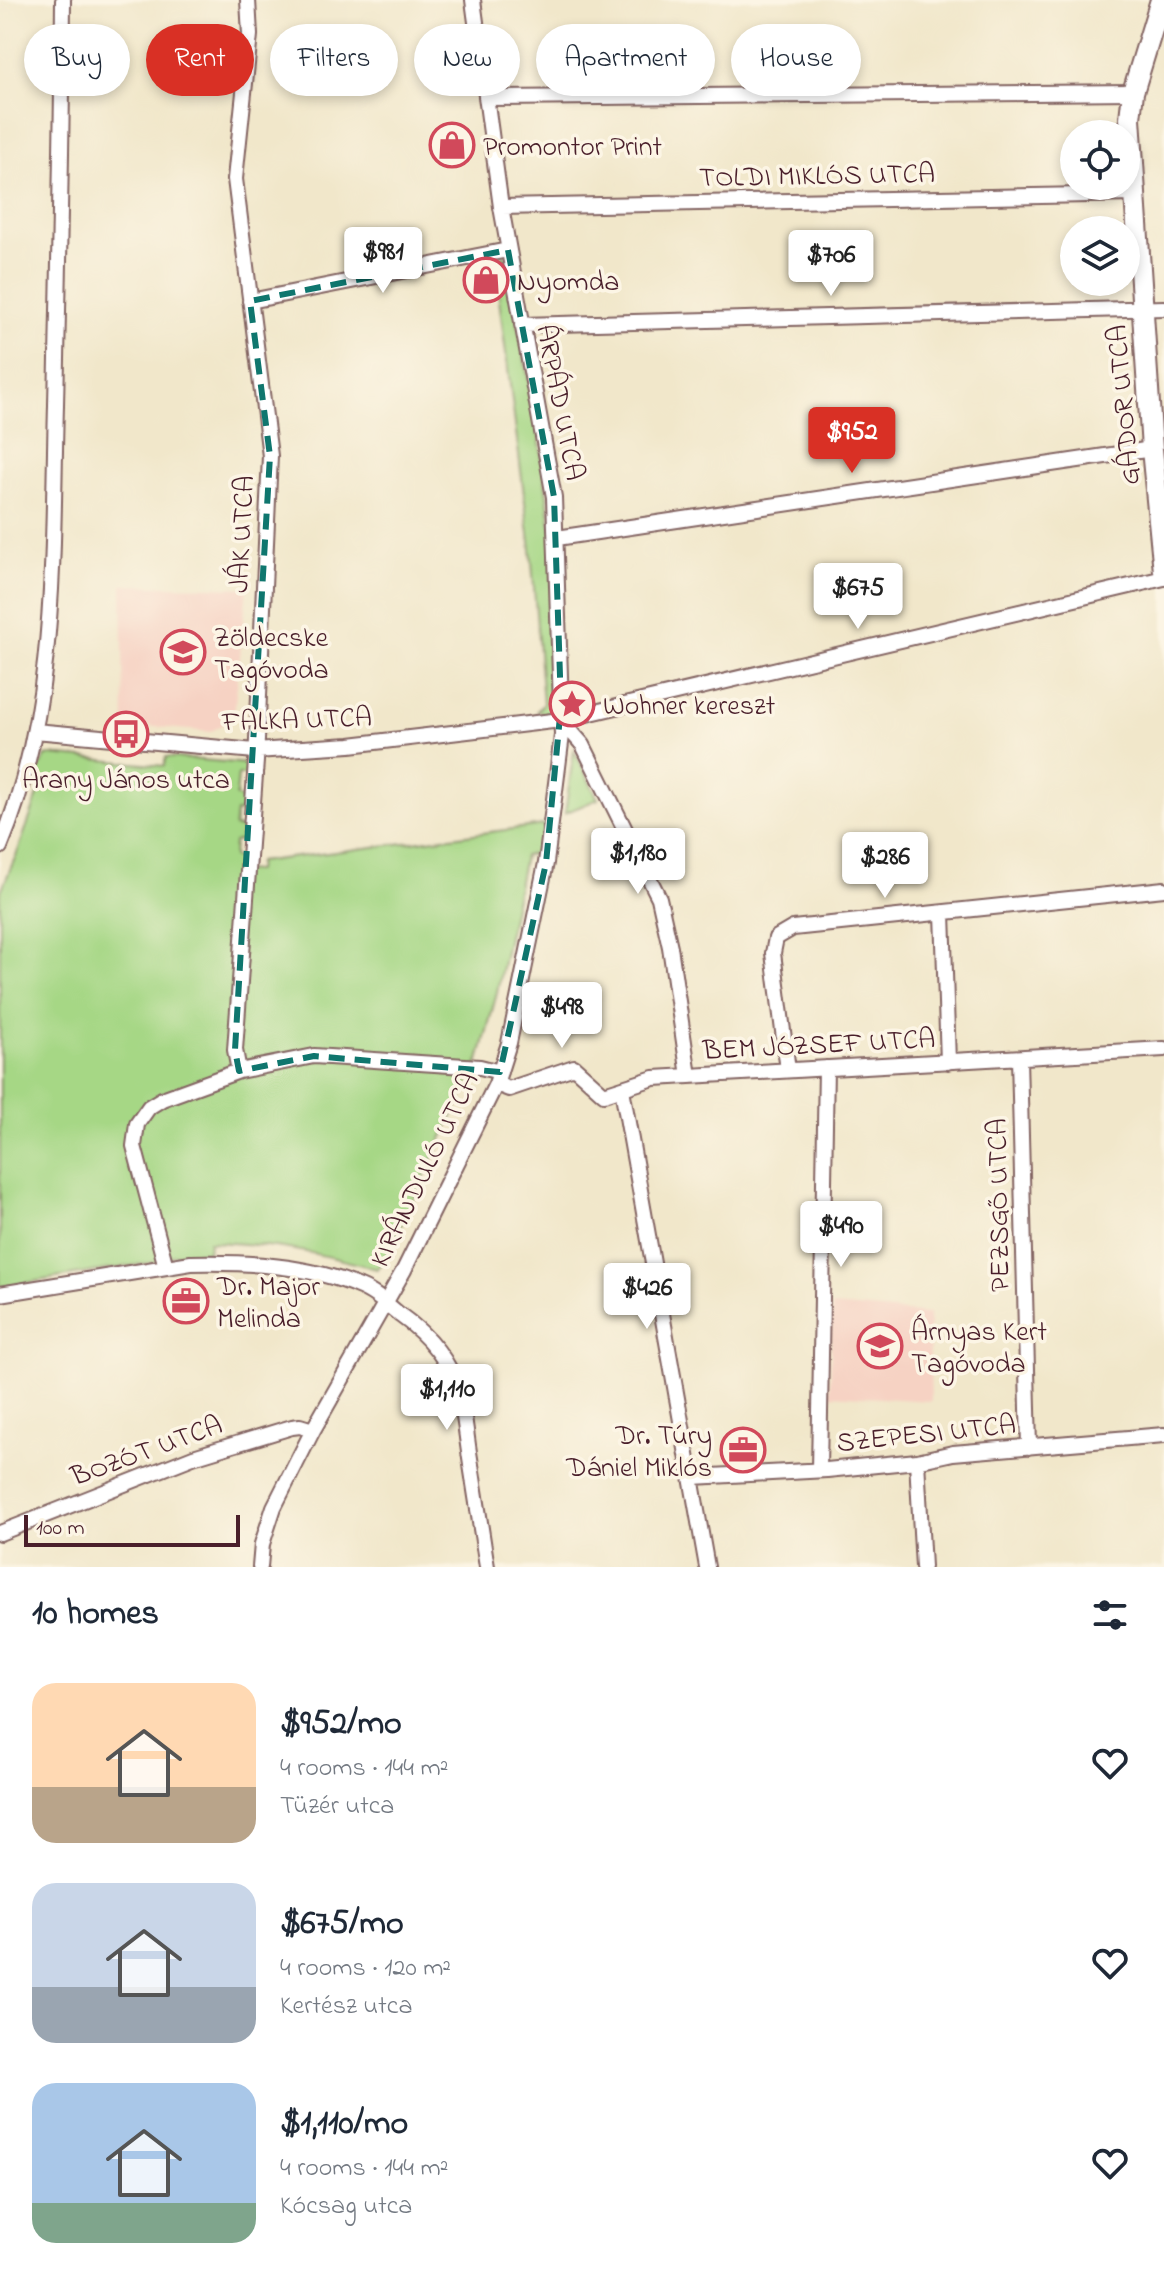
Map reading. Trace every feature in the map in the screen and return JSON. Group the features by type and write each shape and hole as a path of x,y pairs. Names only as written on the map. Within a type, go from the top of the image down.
{"street":[{"path":"0,847 35,731 50,601 63,0"},
{"name":"JÁK UTCA","path":"239,1071 235,1050 270,456 235,179 250,35 248,0"},
{"name":"ÁRPÁD UTCA","path":"473,0 508,250 549,460 557,538 561,720"},
{"name":"GÁDOR UTCA","path":"1130,120 1133,92 1161,0"},
{"path":"486,98 1133,92"},
{"name":"TOLDI MIKLÓS UTCA","path":"501,207 1060,196"},
{"name":"GÁDOR UTCA","path":"1135,200 1152,449 1164,571"},
{"path":"250,301 508,250"},
{"path":"522,325 1164,308"},
{"path":"557,538 1152,449"},
{"name":"FALKA UTCA","path":"35,731 255,751 350,745 561,720 1164,578"},
{"path":"561,720 583,745 659,898 670,947 689,1076"},
{"name":"KIRÁNDULÓ UTCA","path":"260,1567 262,1544 274,1507 313,1430 385,1304 498,1078 509,1043 546,863 562,735 561,720"},
{"path":"788,1070 773,953 776,938 793,928 1164,889"},
{"path":"943,913 948,1062"},
{"name":"BEM JÓZSEF UTCA","path":"622,1089 654,1078 1164,1049"},
{"path":"166,1267 134,1146 137,1124 149,1107 162,1099 239,1071 314,1056 480,1067 498,1078 505,1088 514,1088 574,1067 604,1094 622,1089 707,1567"},
{"name":"PEZSGŐ UTCA","path":"1019,1058 1029,1447"},
{"path":"819,1470 826,1068"},
{"path":"0,1294 212,1262 272,1266 360,1287 409,1321 433,1345 453,1377 463,1411 487,1567"},
{"name":"BOZÓT UTCA","path":"0,1533 215,1449 292,1427 313,1430"},
{"name":"SZEPESI UTCA","path":"693,1477 819,1470 917,1461 953,1453 1164,1435"},
{"path":"917,1461 923,1567"}],"highlighted area":[{"path":"508,250 554,497 561,706 546,863 500,1072 314,1056 239,1071 235,1050 270,456 250,301"}],"shaded area":[{"name":"Zöldecske Tagóvoda","path":"122,585 247,588 234,716 211,732 124,724"},
{"name":"Árnyas Kert Tagóvoda","path":"832,1306 929,1314 931,1401 830,1395"}],"green space":[{"path":"505,255 539,436 553,539 557,705 547,714 537,711 543,704 531,549 494,260"},
{"path":"574,750 598,799 565,813"},
{"path":"46,756 164,766 166,757 248,764 247,775 238,775 236,797 247,799 246,813 236,812 234,827 245,828 244,839 234,842 233,857 241,858 241,870 257,871 258,862 544,825 541,852 524,856 497,992 479,1061 388,1253 377,1269 294,1250 209,1242 208,1252 174,1255 155,1262 0,1287 0,893 41,787 30,784"}],"place":[{"name":"Promontor Print","path":"452,145"},
{"name":"Nyomda","path":"486,280"},
{"name":"Zöldecske Tagóvoda","path":"183,652"},
{"name":"Wohner kereszt","path":"572,704"},
{"name":"Arany János utca","path":"126,734"},
{"name":"Dr. Major Melinda","path":"186,1301"},
{"name":"Árnyas Kert Tagóvoda","path":"880,1346"},
{"name":"Dr. Túry Dániel Miklós","path":"743,1450"}]}
